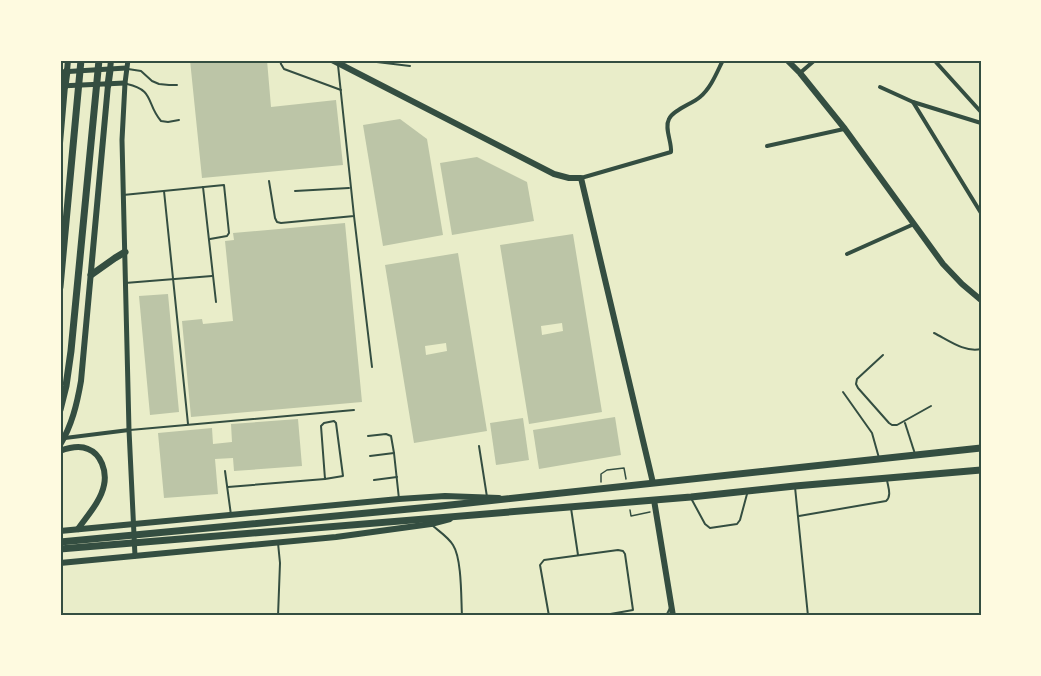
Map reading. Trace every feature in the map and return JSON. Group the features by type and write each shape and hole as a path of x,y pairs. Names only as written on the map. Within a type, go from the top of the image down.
{"main road":[{"path":"60,143 63,72 68,60"},
{"path":"60,286 62,236 81,60"},
{"path":"60,410 72,351 99,60"},
{"path":"60,445 74,412 79,393 111,60"},
{"path":"787,60 845,129 943,264 981,300"},
{"path":"335,61 554,174 581,178 653,483"},
{"path":"92,275 125,252"},
{"path":"60,451 67,448 87,448 103,463 105,483 102,493 78,529"},
{"path":"60,542 514,499 981,448"},
{"path":"60,549 691,498 795,486 981,470"},
{"path":"61,530 399,499 445,496 514,499"},
{"path":"654,500 674,616"},
{"path":"60,563 336,537 431,524 460,517"}],"street":[{"path":"128,60 124,83 122,140 129,430 135,556"},
{"path":"581,178 671,152 668,120 672,114 702,96 723,60"},
{"path":"800,73 816,60"},
{"path":"934,60 981,112"},
{"path":"63,72 126,68"},
{"path":"63,86 124,83"},
{"path":"880,87 913,102 981,123"},
{"path":"913,102 981,213"},
{"path":"767,146 845,129"},
{"path":"847,254 914,224"},
{"path":"64,438 129,430"}],"lane":[{"path":"280,60 284,69 341,90"},
{"path":"372,367 350,188 341,90 335,61 360,60 410,66"},
{"path":"126,68 141,71 159,84 177,85"},
{"path":"124,83 140,87 148,96 161,121 178,120"},
{"path":"269,181 277,222 354,216"},
{"path":"123,195 224,185 229,233 224,238 210,239"},
{"path":"203,187 216,302"},
{"path":"295,191 350,188"},
{"path":"164,191 188,424"},
{"path":"125,283 213,275"},
{"path":"933,333 968,349 981,349"},
{"path":"883,355 857,379 856,384 889,423 897,425 931,405"},
{"path":"843,392 872,433 879,458"},
{"path":"129,430 354,410"},
{"path":"228,487 325,478 343,476 334,421 321,426 325,478"},
{"path":"904,422 915,454"},
{"path":"368,436 391,436 399,499"},
{"path":"479,446 487,497"},
{"path":"370,456 394,453"},
{"path":"225,471 231,515"},
{"path":"374,480 397,477"},
{"path":"799,516 886,501 890,495 887,478"},
{"path":"795,486 808,616"},
{"path":"691,498 705,524 710,528 737,524 748,491"},
{"path":"571,508 578,555"},
{"path":"431,524 448,537 455,547 462,616"},
{"path":"278,543 280,563 278,616"},
{"path":"549,616 541,562 578,555 623,551 633,610 599,616"},
{"path":"60,597 62,616"},
{"path":"666,616 671,604"}],"path":[{"path":"600,489 601,474 607,470 624,468"},
{"path":"631,516 649,513"}],"building":[{"path":"190,60 267,60 271,107 336,100 343,165 202,178"},
{"path":"400,119 427,139 443,235 383,246 363,125"},
{"path":"477,157 527,182 534,221 452,235 440,163"},
{"path":"345,223 362,402 191,417 182,321 202,319 203,324 233,321 225,241 234,240 233,233"},
{"path":"573,234 602,412 529,424 500,245","holes":["562,323 563,331 542,335 541,326"]},
{"path":"458,253 487,431 414,443 385,265","holes":["446,343 447,351 426,355 425,346"]},
{"path":"168,294 179,412 150,415 139,296"},
{"path":"615,417 621,455 539,469 533,430"},
{"path":"523,418 529,460 496,465 490,423"},
{"path":"298,419 302,466 234,471 233,458 215,459 218,494 164,498 158,433 212,428 213,444 232,442 231,424"}]}
